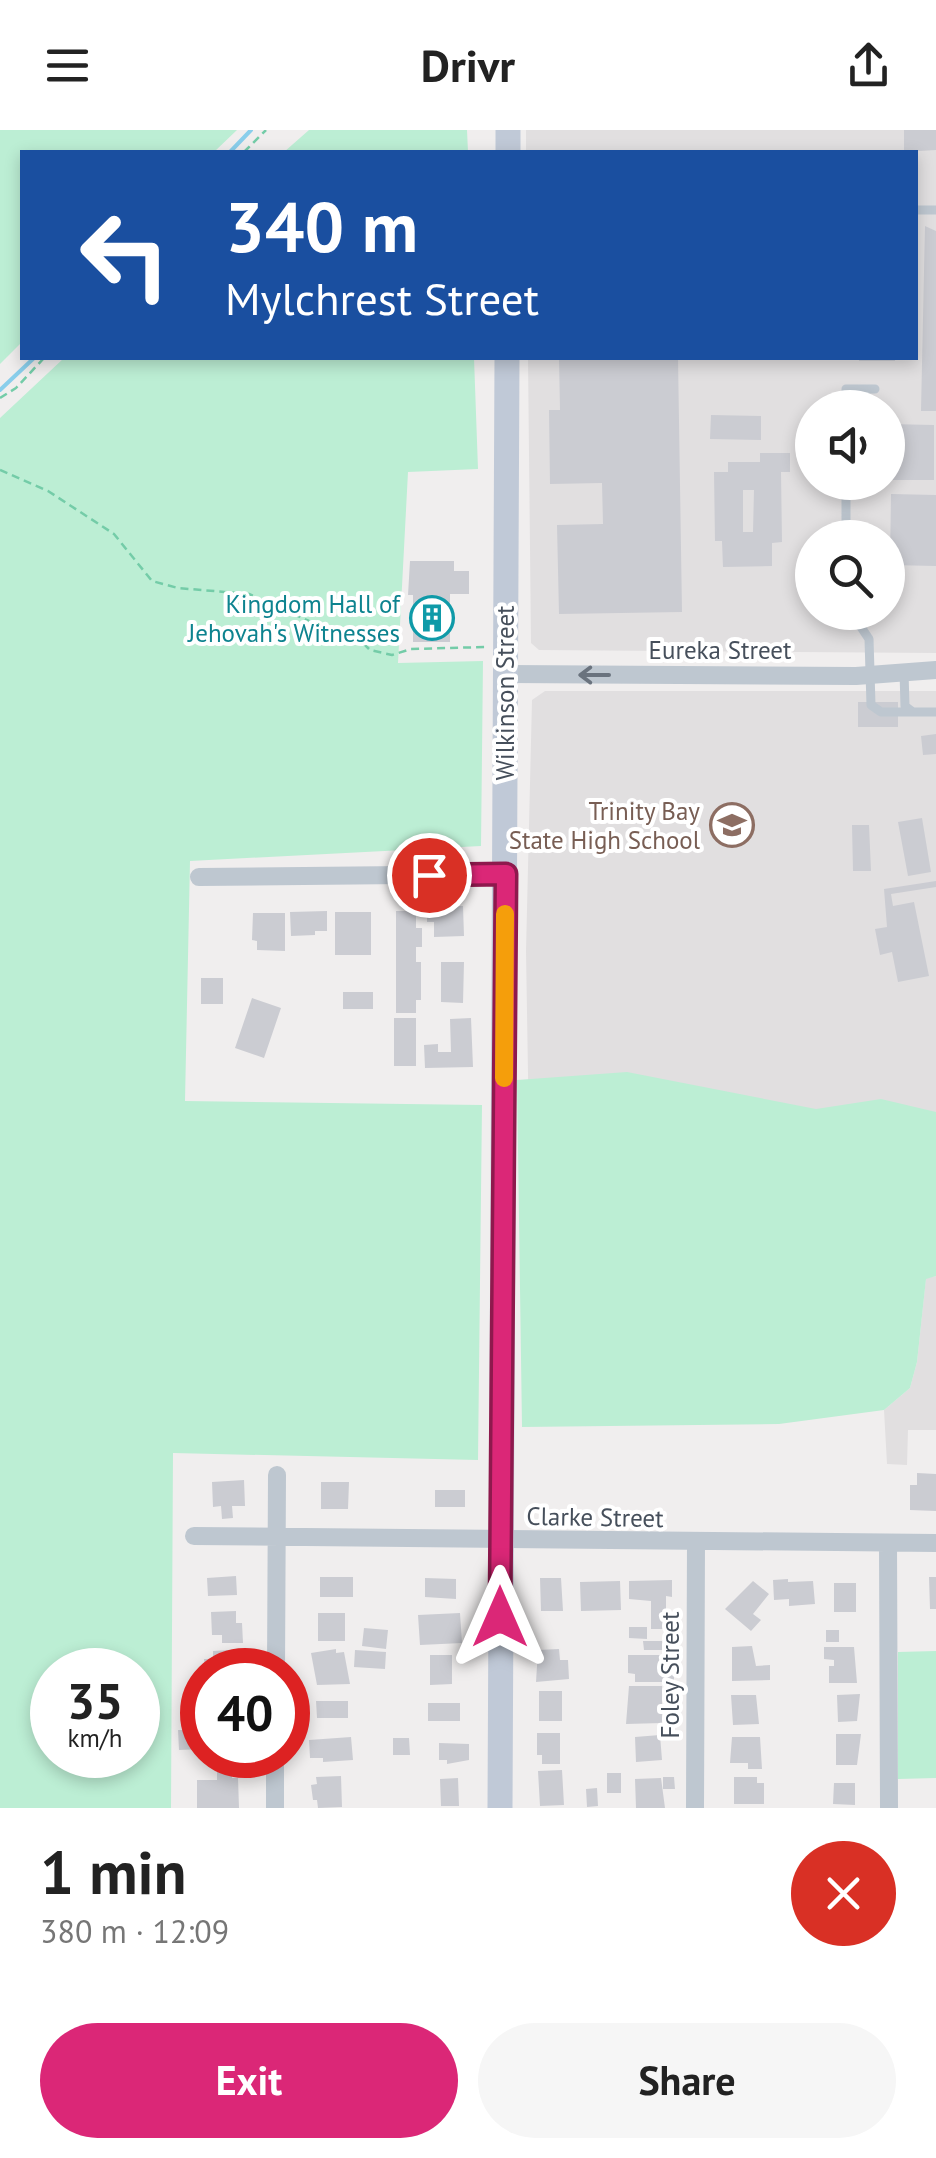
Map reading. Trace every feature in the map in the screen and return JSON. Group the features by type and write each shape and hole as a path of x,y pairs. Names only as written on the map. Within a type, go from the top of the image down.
{"street":[{"name":"Wilkinson Street","path":"500,1808 506,360"},
{"name":"Eureka Street","path":"504,674 870,675 936,670"},
{"path":"199,876 506,874"},
{"path":"276,1648 278,1475"},
{"name":"Clarke Street","path":"194,1536 936,1543"},
{"name":"Foley Street","path":"694,1808 696,1543"},
{"path":"888,1544 889,1808"},
{"path":"275,1808 276,1778"}],"lane":[{"path":"846,390 875,389"},
{"path":"864,630 870,639 870,699 876,710 936,712"},
{"path":"904,670 904,700 913,712"}],"path":[{"path":"246,150 266,130"},
{"path":"0,398 16,388 42,360"},
{"path":"0,470 48,491 114,534 152,581 178,588 249,594 310,621 352,632 370,650 392,654 412,649 504,646"}],"shaded area":[{"path":"526,130 936,130 936,653 539,650 531,643 528,360 918,360 918,150 526,150"},
{"name":"Trinity Bay State High School","path":"545,691 936,691 936,1203 530,1196 526,951 532,700"},
{"path":"936,1276 936,1430 908,1430 907,1465 887,1464 884,1410 910,1388 917,1362 926,1278"}],"green space":[{"path":"0,130 237,130 216,150 20,150 20,344 0,364"},
{"path":"309,130 467,130 468,150 286,150"},
{"path":"62,360 474,360 478,469 408,472 398,663 483,661 481,846 190,861 185,1101 482,1105 478,1460 173,1453 171,1808 0,1808 0,418"},
{"path":"627,1072 816,1109 881,1099 936,1112 936,1276 926,1279 917,1362 910,1388 884,1410 779,1424 522,1427 517,1080"},
{"path":"936,1651 936,1778 898,1779 898,1652"}],"building":[{"path":"904,130 936,130 936,150 904,150"},
{"path":"925,226 936,231 936,411 921,411"},
{"path":"559,360 678,360 682,612 559,614 557,525 603,524 602,483 550,484 549,410 560,410"},
{"path":"711,415 761,416 761,440 710,439"},
{"path":"905,424 934,425 934,480 905,480"},
{"path":"760,453 790,453 790,472 781,472 782,542 772,543 772,566 723,567 722,541 715,541 714,472 728,472 728,462 760,462","holes":["743,490 754,490 753,532 743,532"]},
{"path":"905,494 936,495 936,566 905,565 905,520 891,520 891,500 905,500"},
{"name":"Kingdom Hall of Jehovah's Witnesses","path":"410,561 454,561 454,571 469,571 469,594 450,594 450,642 413,642 413,595 408,595"},
{"path":"858,702 898,702 898,727 858,727"},
{"path":"936,734 936,754 923,755 921,736"},
{"path":"922,818 931,872 908,876 898,822"},
{"path":"852,825 869,825 871,871 853,871"},
{"path":"936,881 936,887 891,894 893,906 914,902 929,976 898,982 892,952 880,955 875,929 887,927 884,889"},
{"path":"463,906 464,936 434,937 434,922 427,922 427,907"},
{"path":"327,911 327,931 291,936 290,912"},
{"path":"396,911 416,911 416,928 422,928 422,947 416,947 416,962 421,962 421,1000 416,1000 416,1013 396,1013"},
{"path":"335,912 371,912 371,955 335,955"},
{"path":"253,913 285,913 285,951 257,950 257,941 252,940"},
{"path":"441,962 464,962 463,1003 441,1002"},
{"path":"201,978 223,978 223,1004 201,1004"},
{"path":"343,992 373,992 373,1009 343,1009"},
{"path":"252,998 281,1008 264,1058 235,1048"},
{"path":"394,1018 416,1018 416,1066 394,1066"},
{"path":"471,1018 473,1067 425,1068 424,1045 438,1044 438,1052 451,1052 450,1019"},
{"path":"917,1473 936,1474 936,1511 910,1510 910,1485 917,1485"},
{"path":"244,1480 245,1506 232,1506 233,1518 222,1519 221,1506 213,1507 212,1482"},
{"path":"321,1482 349,1482 348,1509 321,1509"},
{"path":"435,1490 465,1490 465,1507 435,1507"},
{"path":"236,1576 237,1595 208,1596 207,1578"},
{"path":"320,1577 353,1577 353,1597 320,1597"},
{"path":"929,1577 936,1577 936,1609 930,1609"},
{"path":"425,1578 456,1579 456,1599 425,1597"},
{"path":"540,1578 561,1578 563,1611 541,1611"},
{"path":"672,1580 672,1597 666,1596 666,1629 651,1629 651,1601 629,1599 629,1581"},
{"path":"773,1580 813,1581 815,1604 789,1606 789,1599 774,1600"},
{"path":"620,1581 621,1610 581,1611 580,1582"},
{"path":"753,1581 769,1594 753,1614 761,1620 751,1631 725,1609"},
{"path":"834,1583 856,1583 856,1612 834,1612"},
{"path":"236,1611 236,1623 242,1623 243,1643 222,1643 222,1635 212,1635 211,1612"},
{"path":"318,1613 345,1613 345,1641 318,1641"},
{"path":"460,1613 462,1643 420,1645 418,1615"},
{"path":"629,1627 647,1627 647,1639 629,1638"},
{"path":"364,1628 388,1630 386,1649 362,1646"},
{"path":"826,1630 839,1630 839,1642 826,1642"},
{"path":"643,1641 662,1641 662,1650 644,1650"},
{"path":"752,1646 756,1666 770,1665 770,1680 732,1681 732,1647"},
{"path":"824,1647 854,1647 857,1683 829,1683 829,1666 834,1666 834,1660 824,1659"},
{"path":"336,1649 336,1653 344,1652 350,1684 317,1685 311,1653"},
{"path":"559,1649 560,1660 568,1660 569,1679 536,1682 538,1650"},
{"path":"355,1650 386,1652 385,1669 354,1667"},
{"path":"430,1655 452,1655 452,1684 430,1685"},
{"path":"628,1655 662,1655 662,1674 674,1674 674,1682 635,1682 635,1674 628,1673"},
{"path":"629,1686 662,1686 662,1723 626,1724"},
{"path":"539,1691 562,1691 562,1721 539,1721"},
{"path":"860,1694 857,1721 838,1722 837,1695"},
{"path":"731,1695 756,1695 759,1724 733,1725"},
{"path":"316,1701 348,1701 348,1718 317,1718"},
{"path":"428,1703 460,1703 460,1721 428,1721"},
{"path":"537,1733 560,1733 560,1764 542,1764 542,1755 537,1755"},
{"path":"836,1734 861,1734 857,1765 836,1765"},
{"path":"660,1735 662,1760 636,1762 635,1737"},
{"path":"351,1737 353,1760 323,1762 323,1758 310,1758 310,1740"},
{"path":"732,1737 760,1737 762,1769 748,1769 748,1763 730,1763"},
{"path":"393,1738 409,1738 410,1755 393,1755"},
{"path":"439,1743 469,1744 469,1760 447,1764 447,1760 439,1760"},
{"path":"562,1770 564,1805 540,1806 538,1771"},
{"path":"607,1773 621,1773 621,1793 607,1793"},
{"path":"341,1776 342,1807 318,1808 311,1785 317,1784 316,1777"},
{"path":"663,1777 674,1777 675,1789 663,1789"},
{"path":"734,1777 757,1777 757,1783 764,1783 764,1804 734,1804"},
{"path":"238,1778 239,1808 197,1808 197,1780"},
{"path":"458,1778 459,1806 441,1806 440,1779"},
{"path":"661,1778 665,1808 636,1808 635,1779"},
{"path":"834,1783 855,1783 855,1805 833,1804"},
{"path":"597,1788 598,1806 587,1807 586,1789"}],"waterway":[{"path":"232,150 251,130"},
{"path":"0,390 32,360"}],"slow traffic":[{"path":"504,1078 505,914"}],"place":[{"name":"Kingdom Hall of Jehovah's Witnesses","path":"432,618"},
{"name":"Trinity Bay State High School","path":"732,825"}],"route":[{"path":"429,875 506,874 500,1617"}]}
